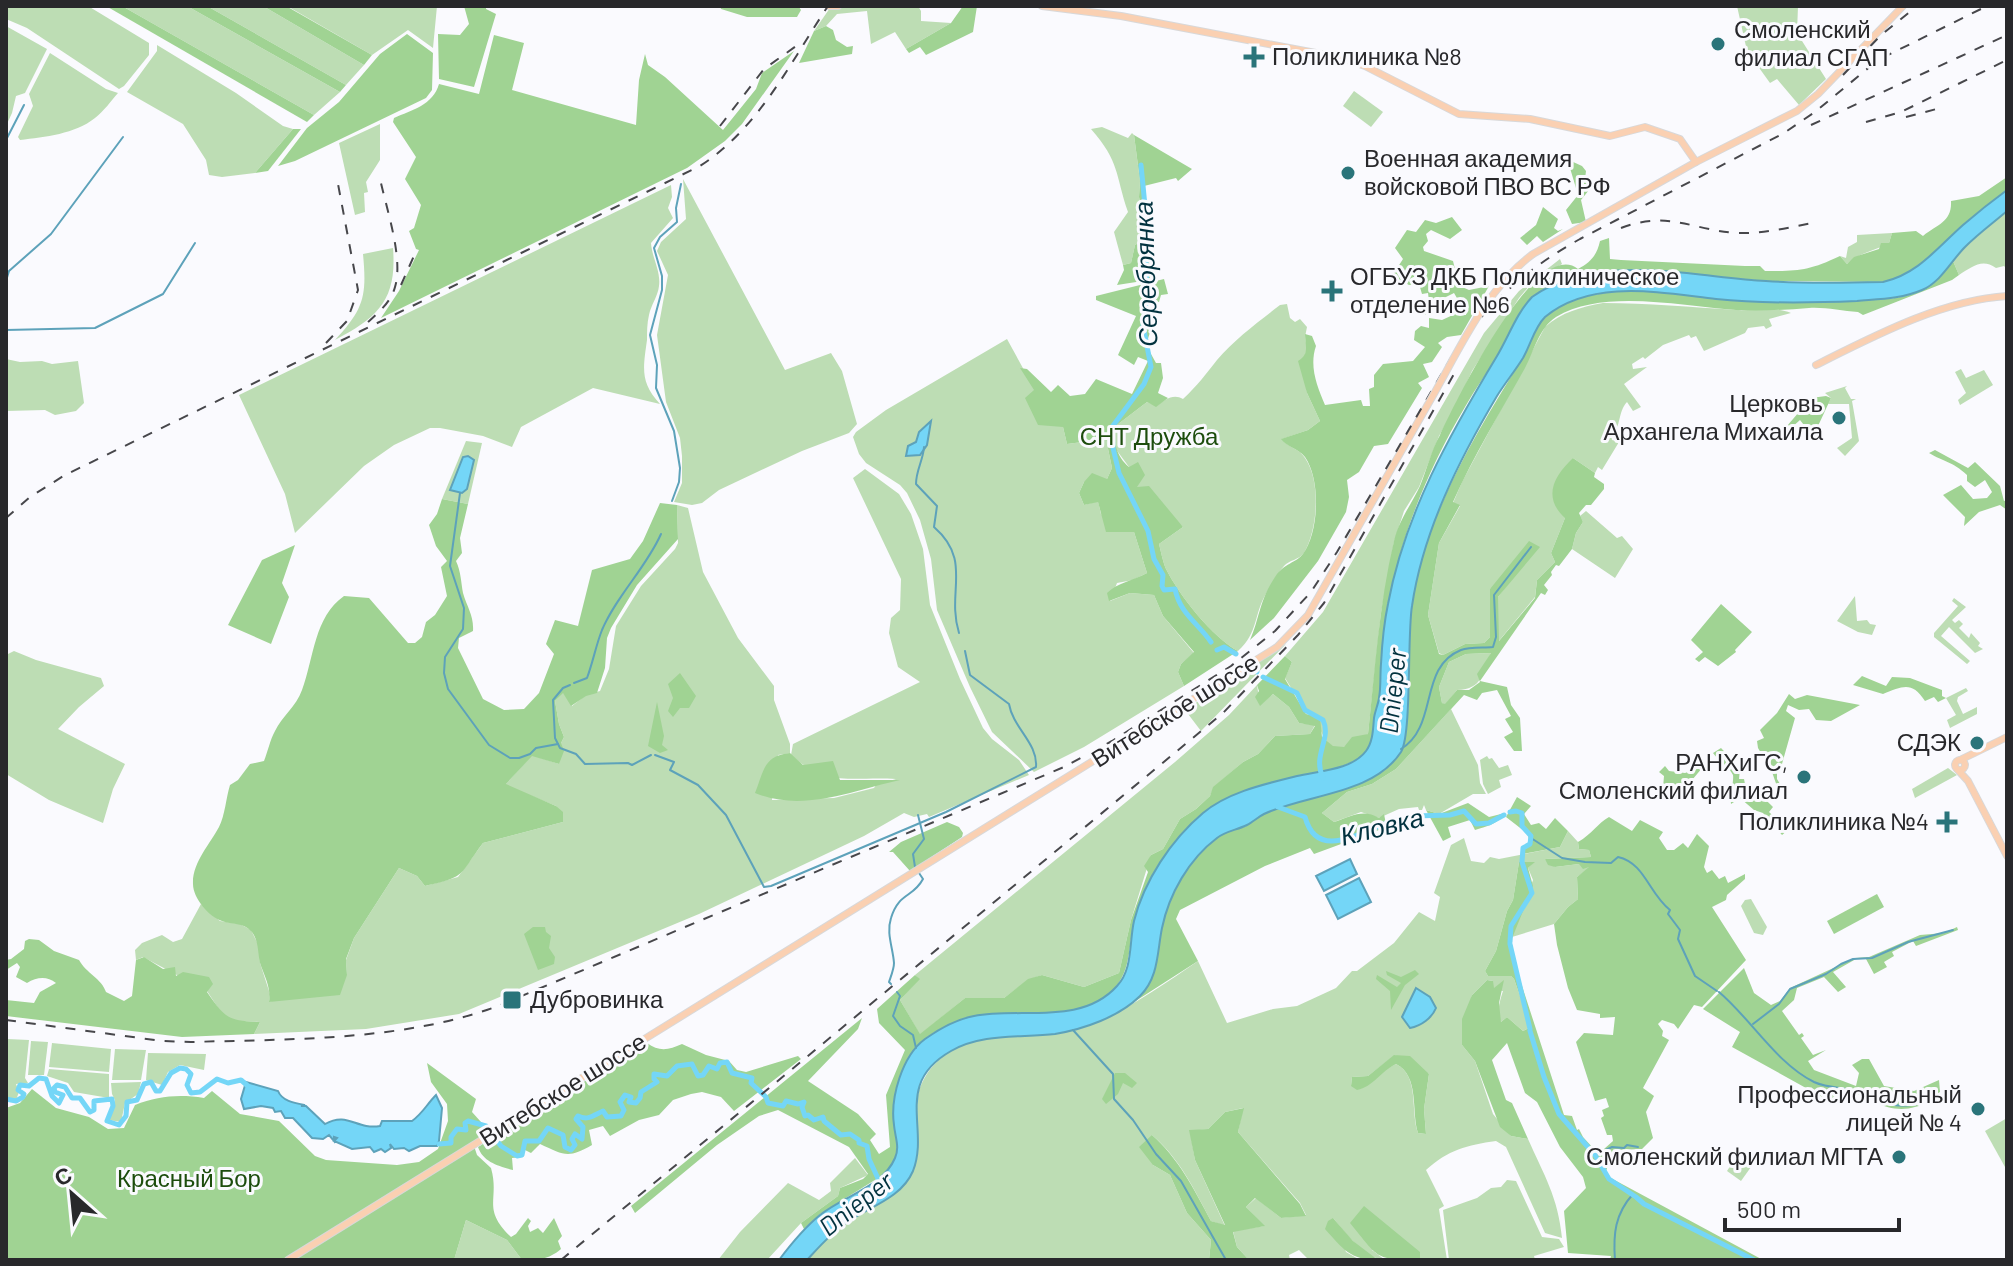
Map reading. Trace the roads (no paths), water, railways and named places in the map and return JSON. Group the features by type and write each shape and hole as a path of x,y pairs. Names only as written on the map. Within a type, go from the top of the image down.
{"main road":[{"path":"829,6 838,6"},
{"path":"1042,6 1121,16 1342,58 1365,66 1459,114 1481,118 1530,119 1601,135 1649,128 1680,139 1696,162"},
{"path":"1120,6 1121,16"},
{"name":"Витебское шоссе","path":"288,1260 1277,647 1308,615 1491,298 1514,269 1533,254 1696,162 1804,106 1903,6"},
{"path":"1816,365 1954,304 1984,297 2007,296"},
{"path":"2007,737 1972,756 1962,766 2007,856"}],"water":[{"name":"Dnieper","path":"2007,190 2007,211 1965,247 1935,282 1906,295 1857,301 1786,303 1628,291 1584,297 1545,317 1469,445 1434,523 1412,606 1407,726 1401,752 1374,777 1338,792 1264,814 1220,836 1207,847 1189,867 1170,903 1151,981 1140,996 1122,1010 1066,1032 975,1041 951,1051 933,1064 918,1092 917,1155 908,1181 892,1196 841,1227 807,1260 779,1260 820,1215 872,1184 889,1168 897,1150 893,1114 899,1078 910,1056 925,1039 949,1025 974,1016 1068,1011 1102,998 1117,986 1126,972 1134,921 1144,891 1170,848 1191,824 1213,806 1235,794 1272,782 1344,766 1366,751 1380,694 1387,611 1406,538 1446,445 1517,318 1532,297 1557,283 1615,271 1677,272 1781,282 1883,282 1917,267"},
{"path":"931,421 927,445 920,455 906,456 908,446 916,442 919,432"},
{"path":"463,457 474,460 467,489 462,493 450,490"},
{"path":"1350,859 1357,874 1324,891 1316,876"},
{"path":"1359,878 1371,902 1338,919 1326,895"},
{"path":"1416,988 1430,997 1436,1008 1426,1021 1410,1028 1402,1017"},
{"path":"246,1082 278,1091 285,1099 305,1105 301,1106 306,1106 325,1124 340,1119 372,1127 380,1126 382,1121 412,1121 436,1095 442,1108 439,1141 437,1146 420,1146 409,1151 394,1149 390,1144 391,1148 385,1152 381,1149 374,1152 370,1147 352,1149 334,1141 329,1135 323,1139 312,1138 293,1118 285,1118 281,1111 275,1112 273,1108 261,1106 244,1109 241,1099"}],"waterway":[{"path":"6,140 24,105"},
{"path":"6,281 9,271 51,234 123,137"},
{"name":"Серебрянка","path":"1141,165 1149,247 1143,325 1151,367 1144,384 1112,427 1113,448 1119,473 1148,531 1154,559 1163,575 1164,590 1175,589 1185,612 1211,642"},
{"path":"672,501 680,468 674,431 656,388 657,365 650,335 662,290 662,276 654,248 660,237 677,222 676,208 681,184"},
{"path":"6,330 95,328 163,294 195,243"},
{"path":"924,447 916,484 937,506 934,527 953,552 959,633"},
{"path":"460,493 450,566 464,608 463,629 445,657 444,673 448,689 489,745 510,758 519,758 536,748 558,744"},
{"path":"574,683 587,678 608,617 661,534"},
{"name":"Dnieper","path":"1401,749 1413,739 1420,726 1433,683 1448,658 1465,649 1493,647 1496,637 1494,595 1531,547"},
{"name":"Серебрянка","path":"1217,650 1224,647 1236,654"},
{"path":"655,755 674,762 670,770 698,785 726,815 764,887 771,886 946,812 1036,767 1033,750 1015,721 1009,704 970,675 965,651"},
{"name":"Серебрянка","path":"1251,670 1257,672"},
{"name":"Серебрянка","path":"1263,677 1297,693 1305,710 1323,720 1325,734 1320,762 1323,778"},
{"path":"570,685 553,700 555,738 560,748 576,754 585,764 632,765 651,755"},
{"name":"Кловка","path":"1278,807 1305,817 1312,832 1322,839 1334,841 1404,818"},
{"name":"Кловка","path":"1414,816 1450,815 1464,811 1476,824 1489,823 1504,815"},
{"name":"Кловка","path":"1510,812 1522,813 1522,826 1531,836 1530,844 1523,848 1522,862 1532,893 1511,926 1510,942"},
{"path":"915,867 913,854 924,839 918,815"},
{"path":"1531,838 1562,858 1611,863 1618,857 1635,866 1670,910 1668,914 1680,930 1678,939 1695,976 1717,991"},
{"path":"891,984 894,963 889,935 891,918 902,899 923,879 919,873"},
{"path":"1753,1024 1779,1004 1790,989 1841,964 1853,959 1872,958 1908,942 1953,930"},
{"name":"Кловка","path":"1510,944 1530,1029"},
{"path":"897,992 900,996 893,1016 900,1026 913,1035 916,1048"},
{"path":"1719,992 1788,1064 1814,1082 1862,1092 1896,1105 1921,1103"},
{"path":"1073,1030 1113,1074 1114,1099 1181,1181 1226,1260"},
{"name":"Кловка","path":"1530,1031 1559,1114 1595,1155 1609,1179 1644,1204 1754,1260"},
{"name":"Dnieper","path":"439,1144 451,1143 457,1129 466,1130 465,1123 468,1121 486,1126 501,1146 517,1156 522,1155 525,1141 539,1141 548,1128 563,1135 565,1147 571,1150 575,1145 572,1139 575,1134 582,1139 583,1127 576,1119 578,1116 588,1118 603,1111 607,1117 621,1116 624,1110 620,1102 625,1095 631,1097 629,1102 636,1103 641,1092 657,1082 654,1074 667,1076 677,1066 692,1064 698,1076 703,1075 709,1066 717,1069 720,1063 727,1062 732,1073 752,1078 751,1083 768,1103 783,1106 786,1101 804,1102 805,1116 814,1120 823,1117 841,1135 850,1134 867,1146 869,1159 881,1185"},
{"path":"6,1099 16,1101 24,1094 18,1090 20,1085 29,1086 39,1078 46,1079 52,1096 59,1103 63,1095 55,1092 57,1085 65,1087 72,1098 80,1098 90,1112 94,1110 94,1101 112,1099 113,1106 107,1121 119,1125 126,1116 127,1102 137,1100 144,1084 151,1082 156,1091 160,1091 171,1073 180,1068 191,1074 187,1085 191,1093 200,1092 217,1079 228,1083 241,1080 249,1087"},
{"path":"1595,1155 1612,1147 1638,1147"},
{"path":"1615,1260 1616,1225 1622,1209 1633,1194"}],"railway":[{"path":"6,518 30,497 65,475 700,166 721,151 756,114 828,6"},
{"path":"1843,75 1880,36 1917,6"},
{"path":"6,1020 162,1041 191,1042 347,1036 424,1026 462,1017 498,1006 1064,767 1112,741 1231,666 1275,631 1311,592 1337,552 1455,351 1481,317 1527,274 1580,239 1784,133 1815,112 1878,60 1987,6"},
{"path":"1811,125 2007,35"},
{"path":"720,126 764,69 799,44"},
{"path":"1866,122 1901,112 2007,60"},
{"path":"1906,117 1944,107"},
{"path":"368,322 391,297 397,275 393,231 379,174"},
{"path":"326,343 347,321 358,290 338,184"},
{"path":"1621,228 1667,221 1747,233 1817,222"},
{"path":"401,285 417,249"},
{"path":"561,1260 1223,713 1298,635 1324,603 1458,367"}],"place":[{"name":"Смоленский филиал СГАП","path":"1718,44"},
{"name":"Поликлиника №8","path":"1254,57"},
{"name":"Военная академия войсковой ПВО ВС РФ","path":"1348,173"},
{"name":"ОГБУЗ ДКБ Поликлиническое отделение №6","path":"1332,291"},
{"name":"Церковь Архангела Михаила","path":"1839,418"},
{"name":"СДЭК","path":"1977,743"},
{"name":"РАНХиГС, Смоленский филиал","path":"1804,777"},
{"name":"Поликлиника №4","path":"1947,822"},
{"name":"Дубровинка","path":"512,1000"},
{"name":"Профессиональный лицей № 4","path":"1978,1109"},
{"name":"Смоленский филиал МГТА","path":"1899,1157"}],"park label":[{"name":"СНТ Дружба","path":"1149,437"},
{"name":"Красный Бор","path":"189,1179"}]}
